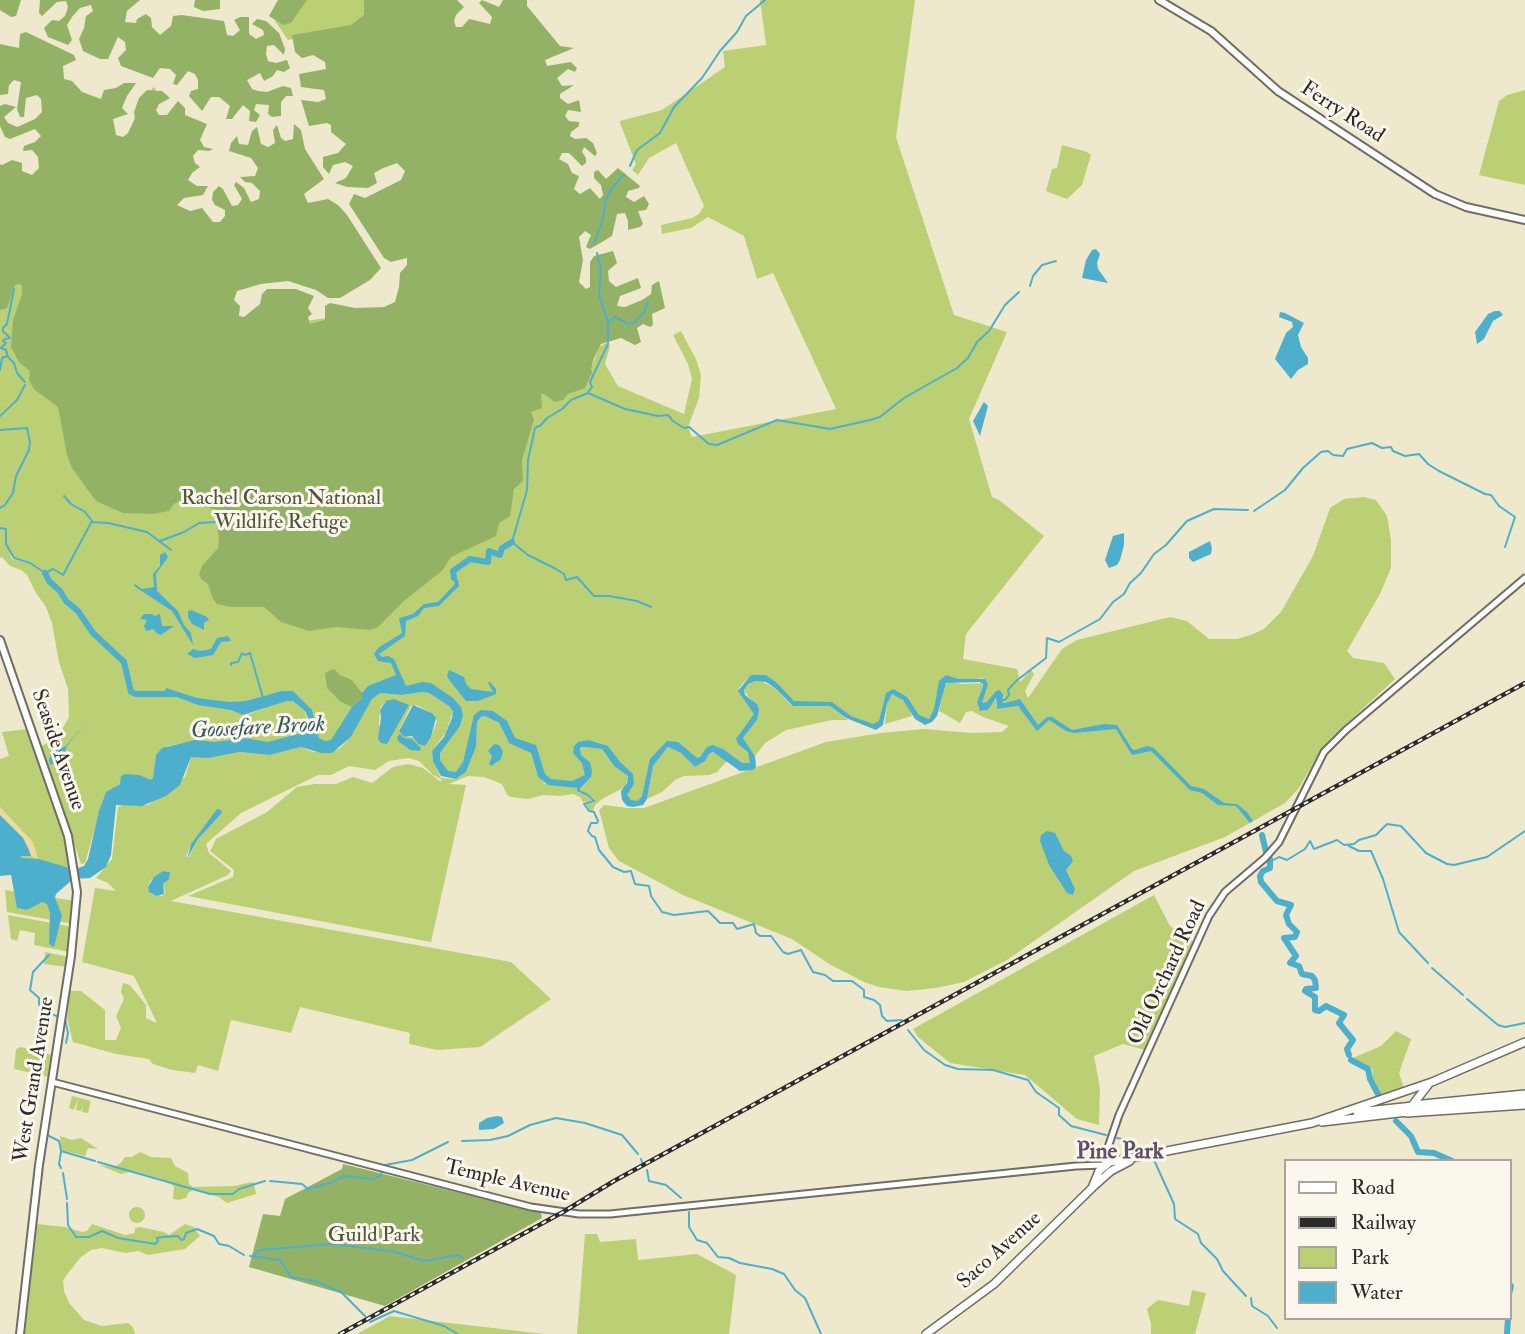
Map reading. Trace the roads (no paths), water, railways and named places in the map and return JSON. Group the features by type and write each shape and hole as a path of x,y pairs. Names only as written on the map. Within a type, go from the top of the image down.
{"highway":[{"path":"1412,1105 1525,1095"},
{"path":"1412,1105 1525,1104"}],"main road":[{"name":"Ferry Road","path":"1159,0 1211,31 1256,74 1287,97 1435,194 1474,210 1525,220"},
{"name":"Seaside Avenue","path":"0,640 65,827 76,874"},
{"name":"West Grand Avenue","path":"20,1334 39,1165 76,919 76,874"},
{"path":"1312,1123 1432,1082 1525,1042"},
{"path":"1312,1123 1412,1105 1424,1087 1432,1082"},
{"path":"1410,1090 1412,1105"},
{"path":"1329,1117 1412,1105"},
{"name":"Saco Avenue","path":"926,1334 1004,1276 1092,1188 1103,1170 1133,1159 1312,1123"}],"street":[{"name":"Old Orchard Road","path":"1103,1170 1119,1115 1211,911 1225,892 1265,858 1279,842 1324,752 1346,730 1525,578"},
{"name":"Temple Avenue","path":"52,1082 531,1207 579,1214 611,1214 1090,1165 1103,1170"}],"water":[{"path":"1096,249 1100,254 1098,269 1108,283 1082,278 1086,260 1092,250"},
{"path":"1500,311 1503,315 1493,321 1484,339 1477,344 1475,332 1488,314"},
{"path":"1280,312 1304,323 1298,335 1308,364 1298,370 1291,379 1275,359 1286,333 1293,327 1292,322 1279,317"},
{"path":"984,402 988,406 980,436 973,421"},
{"path":"1124,533 1120,560 1117,565 1109,568 1105,560 1113,536"},
{"path":"1210,541 1211,554 1193,562 1189,558 1189,552"},
{"path":"165,552 168,557 156,574 157,591 178,611 191,633 193,645 172,611 134,586 135,584 142,589 154,587 153,574 160,566 160,555"},
{"path":"452,573 459,586 439,606 424,608 418,616 406,621 405,636 379,654 394,659 406,686 431,683 461,707 463,715 460,726 440,753 440,760 448,771 456,772 463,762 474,715 481,710 493,711 507,721 515,738 536,745 545,774 551,779 572,781 585,775 582,763 573,753 578,742 588,740 608,746 633,774 634,784 627,795 631,800 638,801 642,796 650,759 667,741 678,742 697,758 707,747 713,745 742,763 750,763 748,752 736,739 754,714 738,691 751,675 766,675 794,701 832,702 851,716 873,724 879,721 886,693 893,689 907,697 919,715 929,719 934,709 939,681 946,675 958,679 985,679 988,684 982,703 987,702 1000,690 1003,695 1002,702 1020,699 1038,725 1047,717 1052,717 1072,730 1104,724 1117,725 1132,749 1147,746 1154,748 1191,786 1204,789 1224,803 1237,804 1253,821 1250,823 1236,806 1218,805 1202,793 1190,790 1151,751 1132,755 1116,729 1074,733 1049,720 1037,731 1018,706 997,709 996,698 988,710 980,711 977,702 983,684 980,682 946,683 937,716 925,725 915,719 903,700 892,694 883,725 876,730 846,718 830,706 793,706 775,688 766,682 756,681 748,684 744,690 745,695 757,704 759,710 757,720 743,738 755,756 756,767 753,770 740,771 713,752 695,767 681,753 668,747 653,766 647,799 643,805 633,807 627,806 622,800 621,791 628,776 614,766 602,749 580,748 581,755 590,762 592,771 591,777 580,789 581,792 577,791 577,788 548,785 538,777 531,753 509,743 499,723 485,716 477,722 476,747 466,772 456,779 441,776 433,762 432,751 444,737 453,711 429,693 380,693 372,699 351,737 332,753 301,747 270,755 239,752 208,758 191,757 180,785 166,796 142,806 116,805 111,855 106,867 90,878 73,879 56,894 62,915 54,947 49,944 50,913 47,904 42,902 27,910 17,908 11,875 0,876 0,815 23,838 29,850 31,856 21,858 39,859 78,868 84,866 88,859 106,792 120,784 121,776 125,774 139,775 151,780 156,755 162,748 195,740 215,742 245,738 268,742 309,731 309,720 305,711 293,701 243,715 231,710 198,705 177,697 160,697 166,688 197,698 229,702 293,691 312,710 319,738 331,740 352,707 362,699 362,693 368,686 396,675 391,663 378,661 374,654 378,648 402,633 399,618 413,614 424,604 438,602 455,584"},
{"path":"191,610 209,620 204,623 204,630 192,624 188,617 188,611"},
{"path":"144,614 160,614 162,626 174,626 161,635 154,629 146,631 144,626 147,620 140,619"},
{"path":"228,636 231,641 221,642 213,655 195,658 187,654 193,649 211,649 217,638"},
{"path":"449,670 464,677 471,689 493,692 488,683 490,682 496,689 496,694 478,701 466,701 447,676"},
{"path":"394,699 409,705 387,744 381,743 378,739 380,710 386,701"},
{"path":"413,705 432,713 436,718 431,737 425,746 418,744 412,736 404,737 399,731"},
{"path":"88,720 67,746 66,757 50,765 51,752 66,746"},
{"path":"400,734 404,738 412,739 421,748 420,751 410,750 398,741"},
{"path":"494,744 499,745 503,751 501,759 491,766 489,764 492,756 488,751"},
{"path":"217,809 222,813 198,839 187,859 191,844"},
{"path":"1047,831 1055,833 1064,851 1071,856 1073,861 1066,870 1075,889 1073,895 1067,893 1049,865 1040,841 1041,835"},
{"path":"163,871 170,872 169,879 163,884 164,894 157,896 149,892 148,887 154,877"},
{"path":"497,1116 502,1117 504,1123 494,1129 479,1130 479,1123"}],"waterway":[{"path":"630,166 637,150 660,133 674,107 702,78 746,16 765,0"},
{"path":"594,243 606,200 624,174"},
{"path":"597,253 601,269 599,295 608,322"},
{"path":"1030,286 1033,276 1042,265 1056,261"},
{"path":"8,357 6,350 1,348 6,343 3,341 10,338 3,328 7,324 14,289"},
{"path":"651,607 637,601 594,596 577,577 566,580 564,574 528,555 512,542 527,490 528,460 535,428 571,400 588,393 625,409 658,416 668,415 684,428 689,427 709,444 717,445 777,420 830,429 870,420 880,417 904,398 957,368 989,331 1005,305 1019,292"},
{"path":"588,392 608,344 608,322 615,317 628,324 634,323 645,311 648,302"},
{"path":"0,370 2,358 7,356 25,382"},
{"path":"0,416 17,400 25,385"},
{"path":"0,430 27,428 30,442 29,450 16,476 13,493 0,508"},
{"path":"1254,511 1285,490 1321,452 1328,451 1333,455 1343,456 1347,449 1372,443 1382,448 1391,447 1393,451 1405,456 1419,454 1439,471 1491,495 1499,506 1515,517 1505,547"},
{"path":"0,528 6,529 6,544 14,558 30,563 45,573 53,569 63,575 92,521 64,496"},
{"path":"160,541 199,523 215,522 226,513 232,500 237,497"},
{"path":"1000,700 1005,700 1009,695 1008,690 1016,681 1046,658 1047,638 1059,642 1100,619 1113,602 1124,594 1154,554 1166,545 1187,521 1214,509 1248,510"},
{"path":"92,522 147,532 171,550"},
{"path":"454,578 453,571 470,559 488,562 489,551 500,555 502,548 512,542"},
{"path":"45,573 93,633 124,662 131,692 169,694"},
{"path":"231,665 238,662 242,653 250,653 263,698"},
{"path":"579,791 594,801 584,804 589,811 594,812 598,821 591,823 588,831 595,837 599,850 613,867 624,872 631,871 635,884 649,886 651,896 662,912 674,915 708,911 720,923 733,923 737,929 754,924 756,933 760,936 771,936 783,952 788,954 801,950 813,972 825,975 833,981 852,981 864,990 864,997 880,1005 882,1016 887,1021 902,1020"},
{"path":"1270,862 1279,857 1287,860 1305,849 1310,841 1314,849 1337,840 1344,845 1354,844 1376,835 1387,824 1401,826 1426,853 1454,865 1487,857 1525,831"},
{"name":"Goosefare Brook","path":"1262,835 1266,852"},
{"path":"1349,846 1359,851 1371,851 1383,879 1399,932 1428,963"},
{"name":"Goosefare Brook","path":"1270,859 1270,868 1263,871 1261,882 1277,901 1291,905 1286,915 1289,924 1297,932 1295,937 1284,938 1296,956 1290,963 1299,966 1302,974 1312,976 1315,980 1316,988 1305,991 1315,997 1315,1010 1319,1011 1326,1006 1344,1015 1339,1023 1353,1040 1347,1049 1349,1055"},
{"path":"49,955 33,972 30,990 39,998 42,1010 59,1017"},
{"path":"1432,968 1463,995"},
{"path":"1467,999 1498,1025 1505,1027 1525,1023"},
{"path":"65,1019 68,1033 66,1043"},
{"path":"908,1030 924,1050 945,1065 958,1069 993,1070 1028,1080 1036,1092 1059,1108 1059,1115 1071,1126 1106,1135"},
{"name":"Goosefare Brook","path":"1351,1060 1368,1069 1378,1094"},
{"path":"462,1141 508,1136 530,1125 556,1118 585,1123 622,1135 638,1154"},
{"name":"Goosefare Brook","path":"1396,1121 1411,1136 1418,1152 1434,1153 1448,1159"},
{"path":"47,1135 59,1141 61,1151 95,1161"},
{"path":"1117,1138 1137,1151"},
{"path":"385,1165 412,1160 448,1142"},
{"path":"61,1152 61,1168"},
{"path":"1154,1160 1174,1204 1175,1219 1198,1234 1201,1243 1246,1296"},
{"path":"98,1162 210,1194 233,1194 239,1189 265,1181"},
{"path":"647,1170 649,1181 666,1185 681,1198"},
{"path":"270,1181 302,1184 308,1189 344,1176 373,1179 382,1172"},
{"path":"63,1173 67,1199"},
{"path":"67,1203 68,1225 76,1237 89,1237 102,1231 118,1238 155,1244 157,1238 178,1236 181,1240 184,1239 186,1233 197,1229 214,1236 219,1244 229,1246 244,1255"},
{"path":"689,1212 689,1227 697,1240 707,1243 718,1257 784,1274 795,1290 805,1298 821,1334"},
{"path":"253,1257 259,1250 333,1244 391,1251 425,1261 458,1255 463,1258"},
{"path":"250,1256 280,1260 291,1277 315,1281 341,1292 365,1316"},
{"path":"1251,1298 1252,1306 1268,1316 1277,1328"},
{"path":"370,1322 394,1311 444,1326 458,1334"},
{"name":"Goosefare Brook","path":"1507,1334 1508,1320"}],"railway":[{"path":"340,1334 563,1212 614,1181 1525,683"}],"district":[{"name":"Pine Park","path":"1120,1153"}],"park label":[{"name":"Rachel Carson National Wildlife Refuge","path":"281,511"},
{"name":"Guild Park","path":"374,1236"}]}
